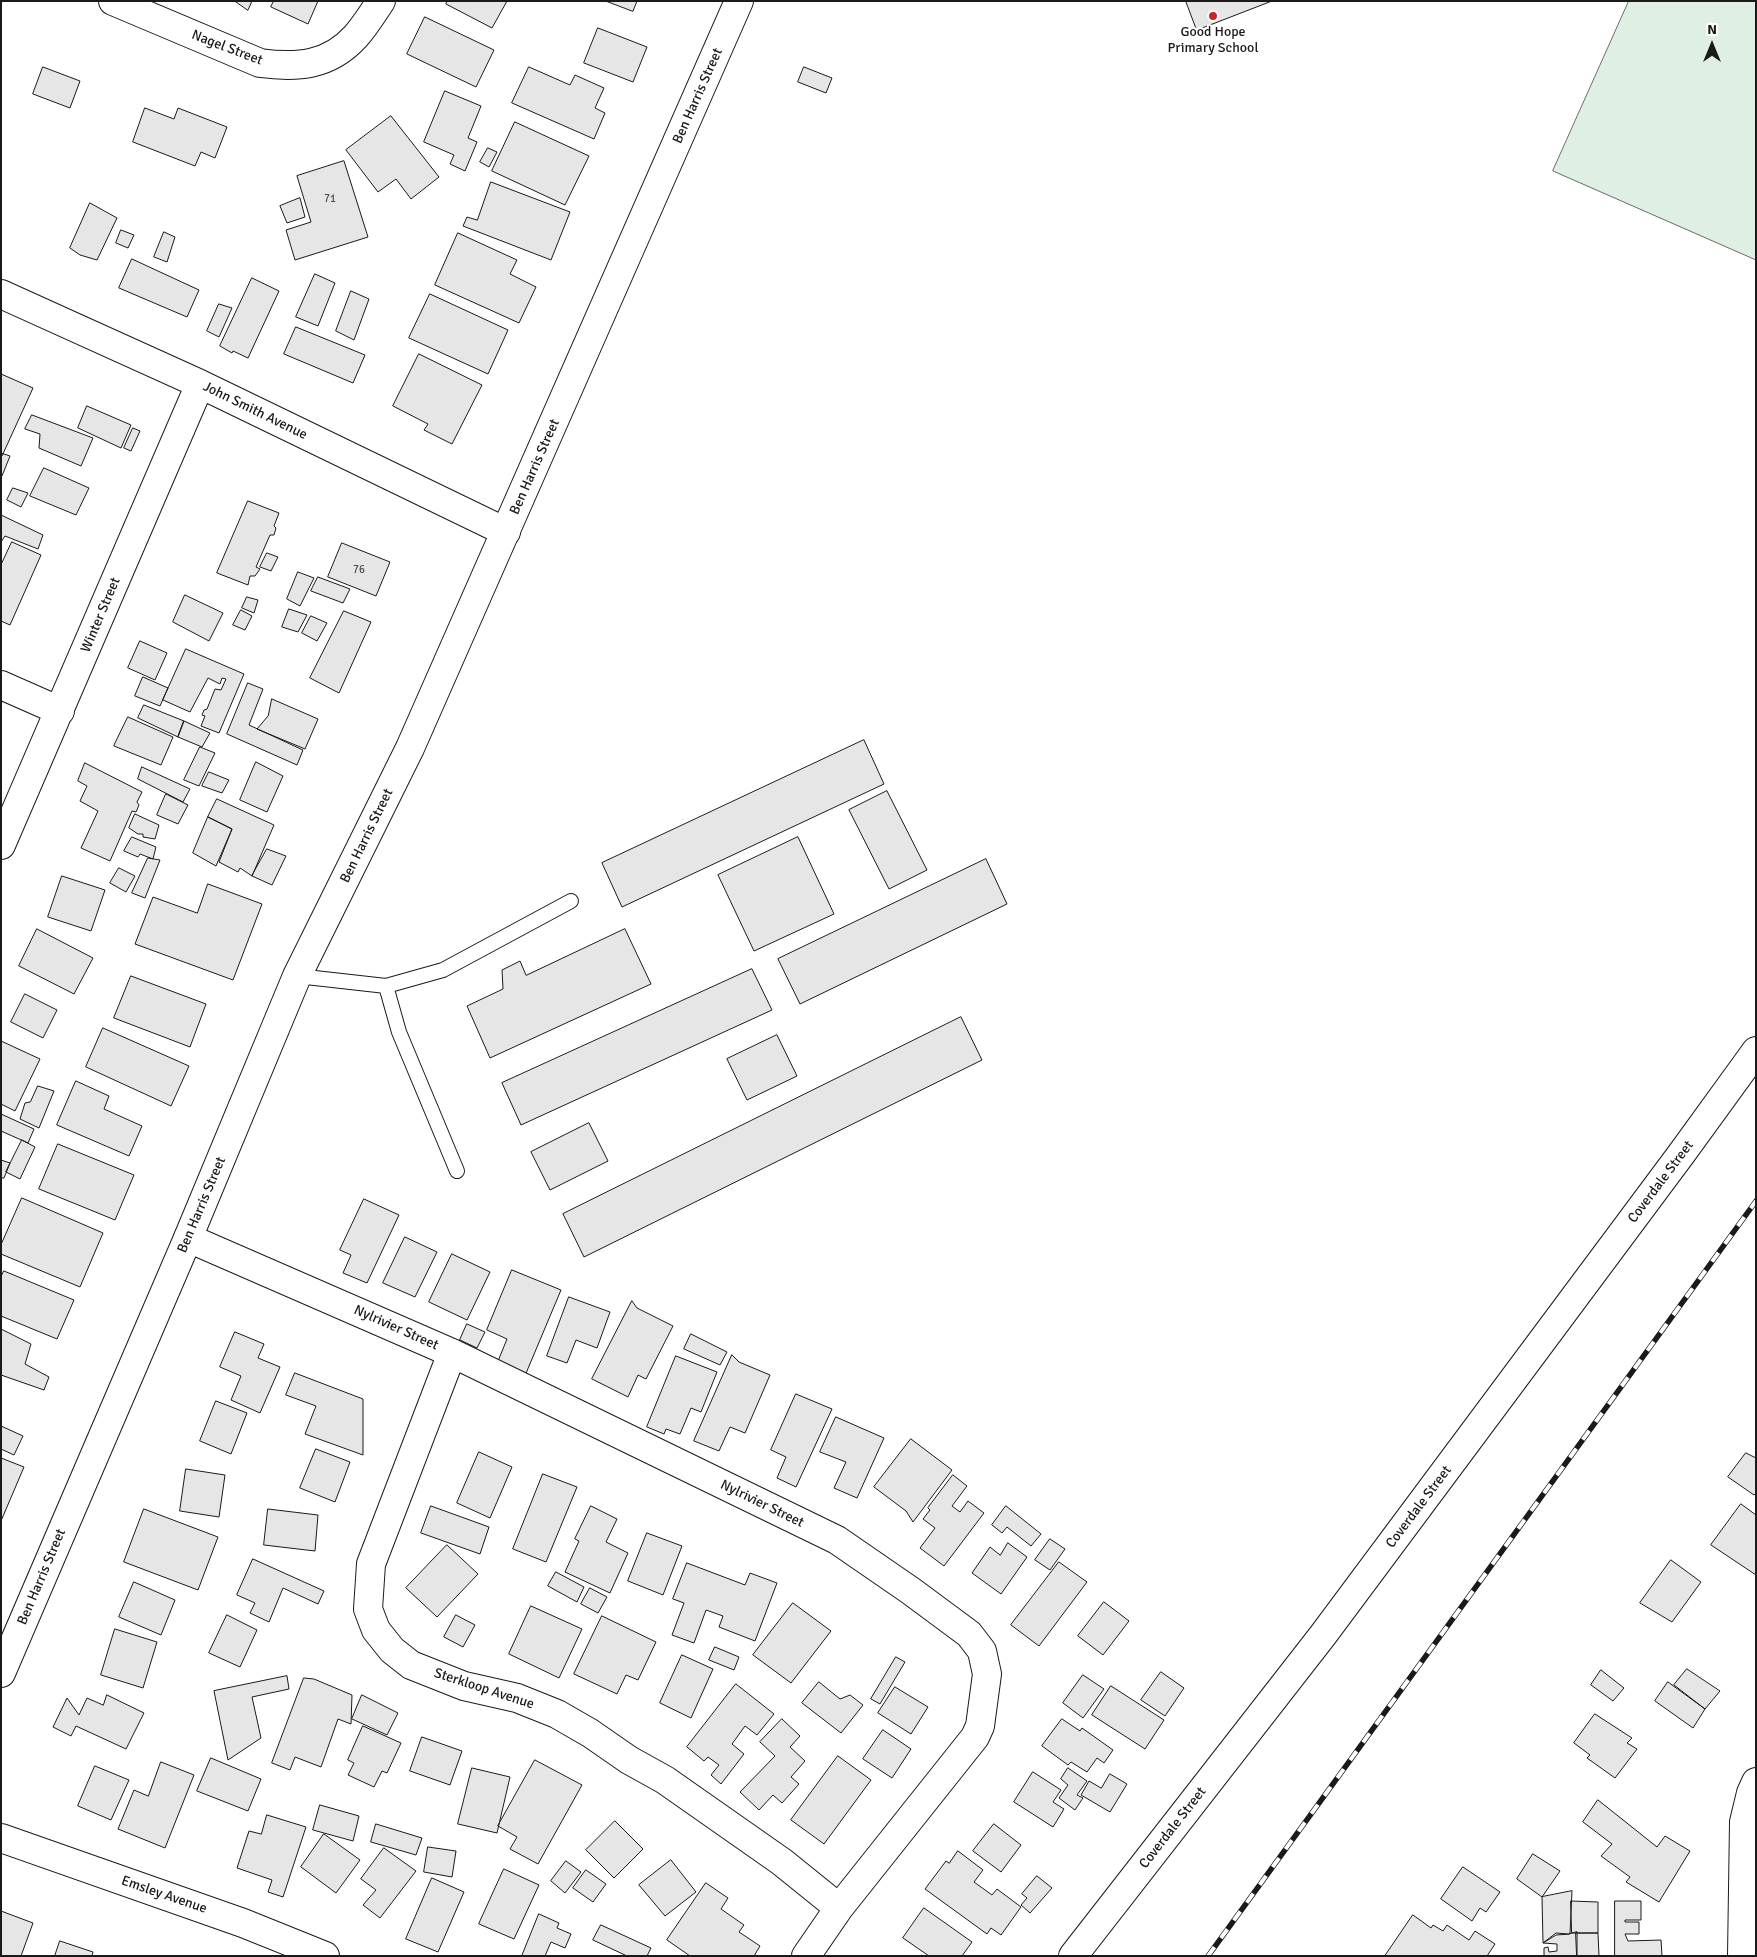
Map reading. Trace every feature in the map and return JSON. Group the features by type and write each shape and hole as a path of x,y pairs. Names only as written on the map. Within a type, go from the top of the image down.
{"street":[{"name":"Nagel Street","path":"113,1 260,63 301,66 324,60 356,37 381,1"},
{"name":"Ben Harris Street","path":"1,1673 188,1238 297,976 410,748 740,1"},
{"name":"John Smith Avenue","path":"1,294 200,384 506,532"},
{"name":"Winter Street","path":"1,846 200,384"},
{"path":"1,685 60,711"},
{"name":"Coverdale Street","path":"1073,1956 1323,1635 1756,1051"},
{"name":"Nylrivier Street","path":"188,1238 452,1353 837,1540 911,1590 969,1634 982,1651 988,1674 980,1726 975,1737 839,1908 806,1956"},
{"name":"Sterkloop Avenue","path":"452,1353 371,1564 368,1609 376,1630 392,1650 411,1665 464,1686 525,1702 558,1714 590,1733 629,1760 665,1780 766,1851 839,1908"},
{"path":"1742,1956 1744,1822 1751,1793 1756,1782"},
{"name":"Emsley Avenue","path":"1,1838 234,1920 325,1956"}],"lane":[{"path":"297,976 386,986 442,970 572,901"},
{"path":"386,986 399,1032 458,1171"}],"green space":[{"path":"1629,1 1756,1 1756,260 1553,171"}],"building":[{"path":"235,1 252,1 248,10"},
{"path":"274,1 318,1 308,24 271,7"},
{"path":"448,1 507,1 492,28 446,4"},
{"path":"606,1 637,1 633,11"},
{"name":"Good Hope Primary School","path":"1186,1 1272,1 1197,30"},
{"path":"425,17 494,50 476,87 407,54"},
{"path":"598,28 647,47 633,82 584,63"},
{"path":"43,67 80,81 70,108 33,94"},
{"path":"529,67 570,85 575,75 604,88 595,108 605,113 594,139 512,103"},
{"path":"804,67 832,78 826,93 798,82"},
{"path":"445,91 481,106 468,138 477,142 465,171 450,164 454,155 424,142"},
{"path":"145,108 174,119 178,108 227,127 215,158 201,152 195,166 133,142"},
{"path":"391,116 439,177 411,199 396,179 378,192 346,150"},
{"path":"515,122 589,156 565,205 492,171"},
{"path":"488,148 497,152 489,167 480,162"},
{"path":"344,161 368,237 295,260 286,230 311,222 297,176"},
{"path":"491,182 570,212 551,260 463,226 467,217 477,220"},
{"path":"300,198 305,217 287,223 280,206"},
{"path":"90,203 117,218 97,260 80,255 70,248"},
{"path":"121,230 134,235 128,248 116,243"},
{"path":"164,232 175,237 167,262 154,257"},
{"path":"458,233 517,260 510,274 536,287 519,323 435,285"},
{"path":"132,259 199,290 187,317 119,288"},
{"path":"315,274 335,283 318,326 296,317"},
{"path":"252,278 279,291 248,358 233,351 232,353 220,346"},
{"path":"351,291 369,299 354,340 336,331"},
{"path":"430,294 508,330 488,374 409,338"},
{"path":"219,304 232,308 219,337 207,331"},
{"path":"296,327 365,355 353,383 284,354"},
{"path":"419,354 482,385 452,444 424,430 428,424 393,406"},
{"path":"1,374 33,388 2,456 1,455"},
{"path":"87,406 131,425 121,448 78,428"},
{"path":"32,415 93,438 81,466 39,448 40,434 25,429"},
{"path":"133,428 140,431 131,451 124,448"},
{"path":"1,453 10,456 2,476 1,476"},
{"path":"44,468 89,488 76,515 30,496"},
{"path":"13,488 28,493 21,507 7,500"},
{"path":"248,501 279,513 274,526 276,528 274,535 270,535 256,567 260,569 255,576 250,576 248,585 217,573"},
{"path":"1,515 43,535 38,549 5,536 1,542"},
{"path":"12,542 41,555 10,625 1,621 1,565"},
{"path":"342,543 390,562 376,596 328,577"},
{"path":"267,553 278,557 271,571 260,567"},
{"path":"298,572 314,578 300,606 287,599"},
{"path":"318,577 350,589 343,603 311,591"},
{"path":"185,595 223,613 209,641 173,622"},
{"path":"247,597 258,600 254,613 242,608"},
{"path":"289,609 307,615 298,632 282,627"},
{"path":"241,610 252,616 245,630 233,625"},
{"path":"344,611 371,622 339,693 310,678"},
{"path":"311,616 327,623 317,641 302,633"},
{"path":"140,641 167,653 155,680 128,668"},
{"path":"186,649 244,674 219,733 201,726 205,716 202,715 204,710 207,709 215,689 221,690 226,679 222,678 220,684 208,678 190,712 163,700"},
{"path":"143,677 168,688 160,706 135,696"},
{"path":"248,683 263,689 249,725 303,750 297,765 227,734"},
{"path":"272,699 318,719 305,749 257,729 268,716"},
{"path":"144,705 184,721 178,737 138,718"},
{"path":"128,717 173,737 161,765 114,746"},
{"path":"184,721 210,733 202,747 178,737"},
{"path":"864,740 884,784 622,907 602,863"},
{"path":"200,747 215,753 199,786 184,780"},
{"path":"256,762 283,776 267,812 240,800"},
{"path":"85,763 142,792 137,802 139,805 136,812 132,811 110,861 81,848 98,811 80,801 87,786 78,781"},
{"path":"142,767 190,789 183,802 138,779"},
{"path":"209,772 229,780 222,793 202,786"},
{"path":"887,791 927,870 889,889 849,810"},
{"path":"166,794 188,805 178,824 157,815"},
{"path":"217,799 274,825 252,876 240,868 238,872 219,862 232,829 208,817"},
{"path":"135,814 159,825 155,839 143,837 143,834 138,834 129,828"},
{"path":"208,817 232,829 216,866 193,853"},
{"path":"132,837 156,847 153,859 140,854 138,857 124,851"},
{"path":"798,837 834,914 754,951 718,875"},
{"path":"267,849 286,856 272,885 252,876"},
{"path":"148,858 160,860 145,898 132,893"},
{"path":"986,859 1007,904 800,1004 778,959"},
{"path":"119,868 135,876 126,892 110,883"},
{"path":"62,876 105,890 91,931 48,917"},
{"path":"208,884 262,904 233,980 135,944 153,897 197,913"},
{"path":"37,929 93,958 74,994 19,966"},
{"path":"625,929 651,984 490,1058 467,1006 503,989 502,970 520,961 526,975"},
{"path":"752,969 772,1010 521,1125 502,1083"},
{"path":"131,976 206,1004 190,1047 114,1018"},
{"path":"25,994 57,1010 43,1038 11,1022"},
{"path":"961,1017 982,1060 584,1257 563,1214"},
{"path":"103,1028 189,1066 171,1106 86,1067"},
{"path":"777,1035 797,1076 747,1100 727,1059"},
{"path":"1,1041 40,1059 15,1111 1,1104"},
{"path":"76,1081 109,1096 104,1109 142,1126 129,1156 57,1125"},
{"path":"38,1086 54,1091 39,1128 20,1119 25,1103 30,1102"},
{"path":"1,1114 34,1129 28,1143 1,1131"},
{"path":"589,1123 608,1161 550,1190 531,1152"},
{"path":"22,1140 35,1147 20,1179 6,1172"},
{"path":"58,1144 134,1175 115,1220 39,1189"},
{"path":"1,1160 10,1163 4,1178 1,1178"},
{"path":"22,1198 103,1233 80,1287 1,1254 1,1245"},
{"path":"364,1199 399,1215 367,1283 343,1273 351,1255 340,1250"},
{"path":"405,1237 437,1252 415,1297 383,1283"},
{"path":"452,1254 490,1272 467,1320 429,1302"},
{"path":"512,1270 561,1290 524,1378 496,1366 507,1339 487,1330"},
{"path":"4,1271 74,1300 57,1339 1,1316 1,1277"},
{"path":"569,1297 610,1312 597,1348 576,1340 567,1363 547,1356"},
{"path":"632,1301 637,1308 673,1326 646,1379 638,1375 628,1397 592,1379"},
{"path":"467,1324 485,1332 477,1348 460,1340"},
{"path":"1,1329 31,1344 25,1364 49,1377 44,1390 1,1375"},
{"path":"235,1332 264,1344 258,1358 280,1367 260,1413 231,1400 241,1376 220,1367"},
{"path":"691,1334 727,1352 720,1365 684,1349"},
{"path":"732,1355 739,1362 770,1375 745,1433 730,1427 719,1451 694,1441"},
{"path":"676,1356 717,1372 701,1412 691,1408 680,1434 666,1429 664,1434 647,1427"},
{"path":"295,1373 363,1399 363,1455 305,1434 316,1406 286,1395"},
{"path":"796,1394 832,1409 796,1487 777,1478 786,1457 771,1450"},
{"path":"216,1401 247,1413 231,1454 200,1441"},
{"path":"836,1417 884,1438 857,1498 834,1488 846,1462 820,1452"},
{"path":"1,1426 23,1436 14,1455 1,1449"},
{"path":"911,1439 952,1470 913,1522 906,1511 874,1487"},
{"path":"316,1449 350,1462 335,1502 300,1488"},
{"path":"479,1452 512,1467 490,1518 457,1503"},
{"path":"1746,1453 1756,1458 1756,1493 1754,1495 1728,1477"},
{"path":"1,1458 24,1467 1,1521"},
{"path":"186,1469 225,1475 219,1517 180,1511"},
{"path":"543,1474 577,1487 546,1562 513,1549"},
{"path":"953,1475 967,1486 952,1506 960,1512 968,1501 984,1513 944,1566 920,1548 935,1528 923,1519 930,1510 928,1508"},
{"path":"1741,1504 1756,1515 1756,1575 1711,1545"},
{"path":"431,1506 489,1527 480,1554 421,1533"},
{"path":"591,1506 617,1519 606,1542 628,1553 610,1593 565,1572 579,1541 575,1539"},
{"path":"1006,1506 1041,1534 1031,1546 1007,1527 1002,1533 992,1525"},
{"path":"144,1509 218,1537 198,1590 124,1562"},
{"path":"268,1509 318,1515 315,1551 264,1545"},
{"path":"647,1533 682,1546 663,1595 628,1581"},
{"path":"1050,1539 1065,1549 1050,1570 1035,1560"},
{"path":"1008,1543 1027,1557 1001,1594 972,1573 990,1547 1000,1555"},
{"path":"447,1545 478,1574 437,1617 406,1588"},
{"path":"253,1559 324,1591 318,1604 283,1588 269,1622 250,1613 255,1603 237,1595"},
{"path":"1671,1560 1701,1582 1672,1622 1640,1603"},
{"path":"1059,1562 1087,1582 1039,1646 1011,1625"},
{"path":"687,1563 745,1585 750,1573 777,1583 755,1641 719,1627 723,1616 706,1610 694,1643 672,1635 684,1603 673,1599"},
{"path":"556,1572 584,1587 577,1602 548,1586"},
{"path":"134,1582 175,1600 161,1635 119,1617"},
{"path":"590,1588 607,1597 598,1613 581,1604"},
{"path":"1104,1602 1129,1621 1103,1655 1078,1636"},
{"path":"793,1603 831,1631 791,1683 753,1655"},
{"path":"531,1606 582,1629 559,1678 509,1654"},
{"path":"227,1615 257,1630 240,1667 209,1653"},
{"path":"456,1615 475,1625 463,1647 444,1637"},
{"path":"602,1616 656,1642 638,1680 626,1675 617,1694 574,1674"},
{"path":"115,1629 157,1642 143,1688 101,1675"},
{"path":"715,1647 739,1657 734,1670 709,1660"},
{"path":"682,1655 713,1669 691,1718 660,1703"},
{"path":"896,1657 905,1662 880,1704 871,1699"},
{"path":"1687,1669 1720,1691 1705,1709 1674,1685"},
{"path":"1601,1670 1624,1688 1613,1701 1591,1685"},
{"path":"1161,1672 1184,1688 1165,1716 1141,1700"},
{"path":"1083,1675 1104,1689 1083,1718 1063,1703"},
{"path":"287,1676 289,1689 252,1697 261,1738 228,1760 214,1691"},
{"path":"304,1678 314,1679 352,1695 351,1724 338,1719 321,1767 295,1757 290,1770 272,1763"},
{"path":"819,1682 840,1699 850,1695 863,1705 841,1733 802,1703"},
{"path":"1668,1682 1705,1709 1693,1728 1655,1701"},
{"path":"736,1684 774,1714 757,1735 745,1726 732,1744 744,1754 721,1784 711,1775 719,1765 708,1757 704,1761 687,1747"},
{"path":"1111,1686 1164,1720 1145,1749 1092,1715"},
{"path":"895,1687 928,1707 911,1734 878,1713"},
{"path":"107,1695 144,1713 126,1749 76,1726 71,1736 53,1727 67,1698 79,1715 87,1698 103,1705"},
{"path":"362,1695 398,1713 387,1735 352,1719"},
{"path":"1595,1714 1632,1738 1627,1743 1637,1749 1615,1778 1587,1758 1590,1755 1574,1743"},
{"path":"782,1719 800,1736 790,1747 805,1761 791,1777 799,1784 782,1803 773,1795 759,1810 740,1792 775,1756 760,1742"},
{"path":"1062,1719 1080,1731 1082,1728 1113,1750 1104,1763 1097,1758 1087,1772 1071,1762 1068,1765 1042,1746"},
{"path":"363,1726 401,1743 387,1773 382,1771 374,1787 348,1775 354,1763 348,1760"},
{"path":"883,1730 911,1749 892,1778 863,1759"},
{"path":"422,1737 462,1751 450,1785 410,1771"},
{"path":"838,1756 871,1780 824,1844 791,1820"},
{"path":"211,1758 261,1779 248,1811 197,1791"},
{"path":"535,1760 582,1785 538,1864 510,1849 517,1837 498,1826"},
{"path":"161,1762 194,1775 165,1848 118,1829 134,1790 148,1796"},
{"path":"95,1766 129,1780 111,1820 78,1806"},
{"path":"472,1768 510,1777 497,1833 458,1824"},
{"path":"1068,1768 1087,1781 1077,1795 1083,1798 1075,1810 1059,1798 1068,1785 1061,1779"},
{"path":"1033,1772 1061,1790 1053,1802 1064,1809 1053,1827 1014,1802"},
{"path":"1110,1774 1127,1784 1110,1812 1081,1795 1089,1781 1101,1788"},
{"path":"1598,1800 1657,1847 1665,1836 1690,1851 1659,1902 1626,1882 1630,1877 1601,1856 1612,1844 1583,1822"},
{"path":"320,1805 359,1816 353,1841 313,1830"},
{"path":"267,1815 306,1827 283,1897 268,1892 272,1880 237,1868 249,1831 261,1834"},
{"path":"615,1821 643,1849 614,1878 586,1850"},
{"path":"376,1824 422,1838 416,1855 371,1842"},
{"path":"994,1824 1021,1845 1001,1872 973,1851"},
{"path":"324,1834 360,1860 336,1893 301,1867"},
{"path":"428,1847 456,1851 452,1877 424,1872"},
{"path":"384,1848 416,1871 380,1918 363,1905 376,1890 361,1879"},
{"path":"958,1851 983,1870 974,1882 992,1895 997,1889 1021,1907 1001,1935 991,1928 987,1934 925,1889 946,1861 949,1863"},
{"path":"1533,1854 1560,1871 1542,1897 1517,1879"},
{"path":"671,1860 696,1892 665,1916 639,1885"},
{"path":"566,1861 581,1872 565,1893 551,1881"},
{"path":"1463,1867 1500,1892 1486,1912 1480,1908 1472,1921 1441,1899"},
{"path":"504,1869 539,1885 514,1939 479,1924"},
{"path":"586,1870 606,1884 593,1902 573,1888"},
{"path":"1037,1876 1052,1888 1030,1913 1021,1905 1027,1898 1022,1894"},
{"path":"432,1878 464,1892 438,1952 406,1939"},
{"path":"706,1883 728,1898 721,1909 744,1925 739,1932 760,1946 754,1956 690,1956 667,1940"},
{"path":"1572,1891 1570,1934 1556,1935 1543,1943 1542,1897"},
{"path":"1571,1901 1598,1902 1598,1933 1572,1933"},
{"path":"1615,1901 1641,1901 1641,1920 1625,1920 1625,1922 1639,1922 1639,1934 1625,1934 1628,1941 1661,1940 1662,1956 1615,1956"},
{"path":"924,1908 972,1942 962,1956 929,1956 903,1938"},
{"path":"1,1911 33,1923 21,1956 1,1956"},
{"path":"539,1914 559,1923 557,1928 571,1934 565,1948 551,1942 545,1956 522,1956"},
{"path":"1413,1915 1431,1928 1433,1925 1443,1931 1447,1925 1469,1940 1475,1931 1495,1944 1487,1956 1385,1956"},
{"path":"601,1925 651,1948 647,1956 627,1956 593,1940"},
{"path":"1577,1932 1577,1956 1544,1956 1544,1948 1548,1947 1549,1952 1557,1951 1557,1944 1543,1943 1556,1933 1568,1934"},
{"path":"1576,1933 1598,1933 1599,1956 1577,1956"},
{"path":"60,1941 93,1952 92,1956 55,1956"}],"railway":[{"path":"1208,1956 1756,1201"}],"place":[{"name":"Good Hope Primary School","path":"1213,16"}]}
